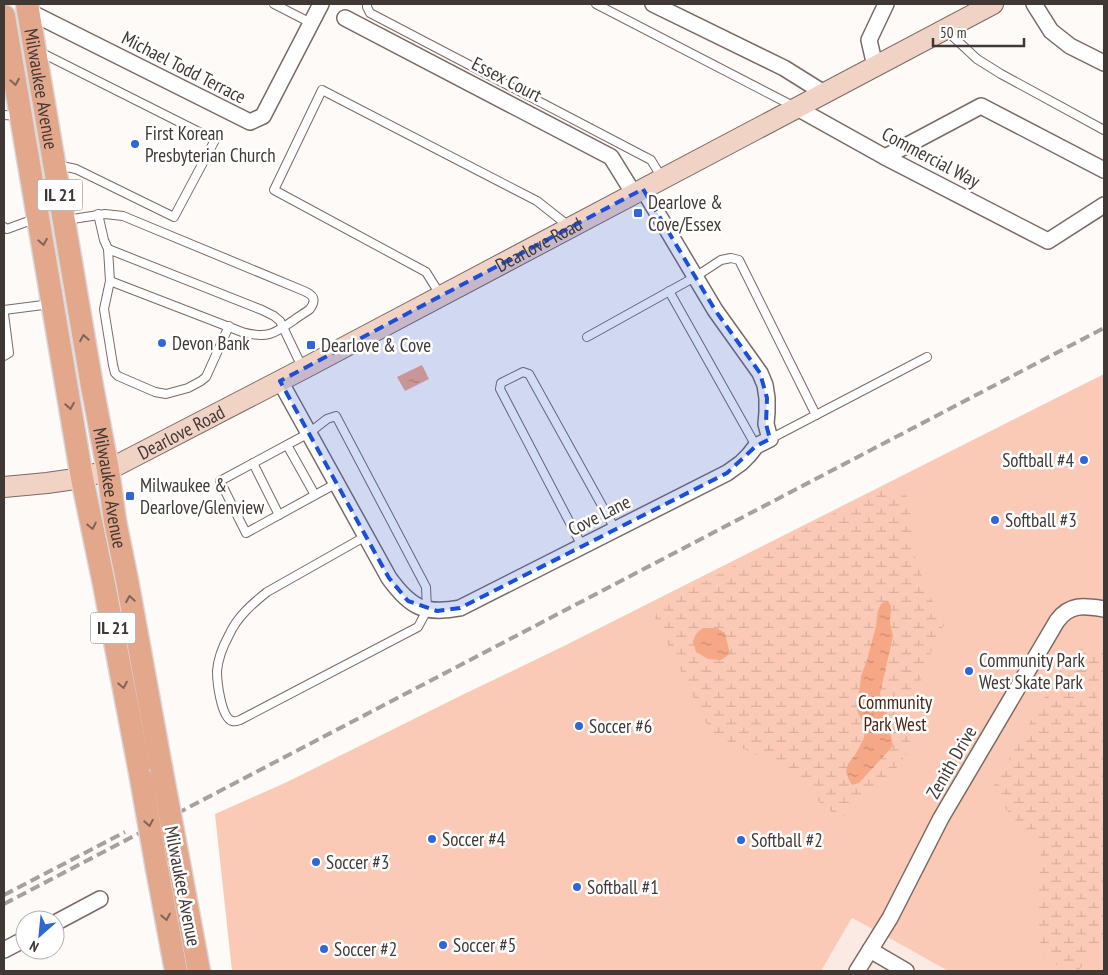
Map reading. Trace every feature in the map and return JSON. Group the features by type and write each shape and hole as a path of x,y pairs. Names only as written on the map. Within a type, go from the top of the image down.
{"main road":[{"name":"Dearlove Road","path":"4,487 82,478 108,470 994,4"},
{"name":"Milwaukee Avenue","path":"28,7 108,470 115,521 199,971"},
{"name":"Milwaukee Avenue","path":"4,22 12,116 38,218 82,478 141,778 176,971"}],"street":[{"name":"Michael Todd Terrace","path":"28,7 250,122 264,116 321,4"},
{"path":"653,4 784,68 824,93"},
{"path":"875,66 869,40 886,4"},
{"path":"1034,4 1051,31 1070,46 1104,63"},
{"name":"Essex Court","path":"345,18 612,156 638,192"},
{"path":"885,156 981,106 1104,170"},
{"name":"Commercial Way","path":"796,108 1048,240 1104,205"},
{"path":"638,192 715,310 760,373 768,398 766,424 770,439"},
{"path":"280,381 389,578 408,601 427,610"},
{"name":"Cove Lane","path":"427,610 437,611 460,608 728,473 741,463 756,446 770,439"},
{"name":"Zenith Drive","path":"857,971 890,918 941,818 1057,621 1068,610 1079,606 1104,609"},
{"path":"65,918 100,899"},
{"path":"870,950 906,971"}],"lane":[{"path":"274,4 311,23"},
{"path":"367,4 370,13 651,160 663,179"},
{"path":"596,4 796,108"},
{"path":"946,29 977,59 1104,130"},
{"path":"35,50 215,140 174,217 76,170 55,165"},
{"path":"441,296 426,272 274,190 322,90 537,201 571,227"},
{"path":"98,214 108,249 110,281 104,310 114,368 118,376 155,392 166,394 188,388 206,377 229,326"},
{"path":"64,221 98,214 123,216 311,294 314,304 310,309 283,328 272,334 258,335 242,332 110,281"},
{"path":"4,227 7,229 38,218"},
{"path":"108,249 274,316 280,321 303,369"},
{"path":"587,337 695,277 721,260 731,258 739,260 816,415"},
{"path":"669,291 756,446"},
{"path":"4,310 53,303"},
{"path":"4,314 9,353 4,356"},
{"path":"770,439 927,357"},
{"path":"582,546 500,388 501,383 523,372 529,374 615,530"},
{"path":"337,483 246,533 220,481 309,433 327,419 336,416 426,587 427,610 418,627 240,720 234,722 228,718 218,692 218,670 225,644 237,620 254,602 267,592 366,536"},
{"path":"287,445 315,495"},
{"path":"253,463 279,515"}],"highlighted area":[{"path":"643,189 715,310 760,373 767,398 766,424 770,439 756,446 727,473 460,608 437,611 408,601 389,578 280,381"}],"shaded area":[{"path":"852,918 900,944 948,971 821,971"}],"green space":[{"name":"Community Park West","path":"1104,374 1104,971 948,971 852,918 821,971 232,971 215,814 287,782 562,647"},
{"path":"901,488 909,499 915,557 929,594 944,625 931,652 916,694 908,752 893,773 845,816 835,814 822,805 803,785 780,766 710,731 655,618 660,605 874,492"},
{"path":"1073,648 1104,649 1104,686 1096,691 1099,719 1104,726 1104,805 1100,811 1104,815 1104,942 1078,971 1064,971 1041,953 1038,908 1041,848 990,792"}],"water":[{"path":"422,365 429,379 405,391 397,377"},
{"path":"888,601 891,606 890,623 893,636 880,694 886,711 893,746 859,783 852,785 846,771 848,764 864,738 865,728 857,710 861,676 876,626 878,610 881,604"},
{"path":"703,628 717,628 725,633 730,654 721,660 708,659 696,652 694,638"}],"railway":[{"path":"4,904 1104,328"},
{"path":"4,895 125,832"}],"place":[{"name":"First Korean Presbyterian Church","path":"135,144"},
{"name":"Dearlove & Cove/Essex","path":"638,213"},
{"name":"Devon Bank","path":"162,343"},
{"name":"Dearlove & Cove","path":"311,345"},
{"name":"Softball #4","path":"1084,460"},
{"name":"Milwaukee & Dearlove/Glenview","path":"130,496"},
{"name":"Softball #3","path":"995,520"},
{"name":"Community Park West Skate Park","path":"969,671"},
{"name":"Soccer #6","path":"579,726"},
{"name":"Soccer #4","path":"432,839"},
{"name":"Softball #2","path":"741,840"},
{"name":"Soccer #3","path":"316,862"},
{"name":"Softball #1","path":"577,887"},
{"name":"Soccer #5","path":"443,945"},
{"name":"Soccer #2","path":"324,949"}]}
